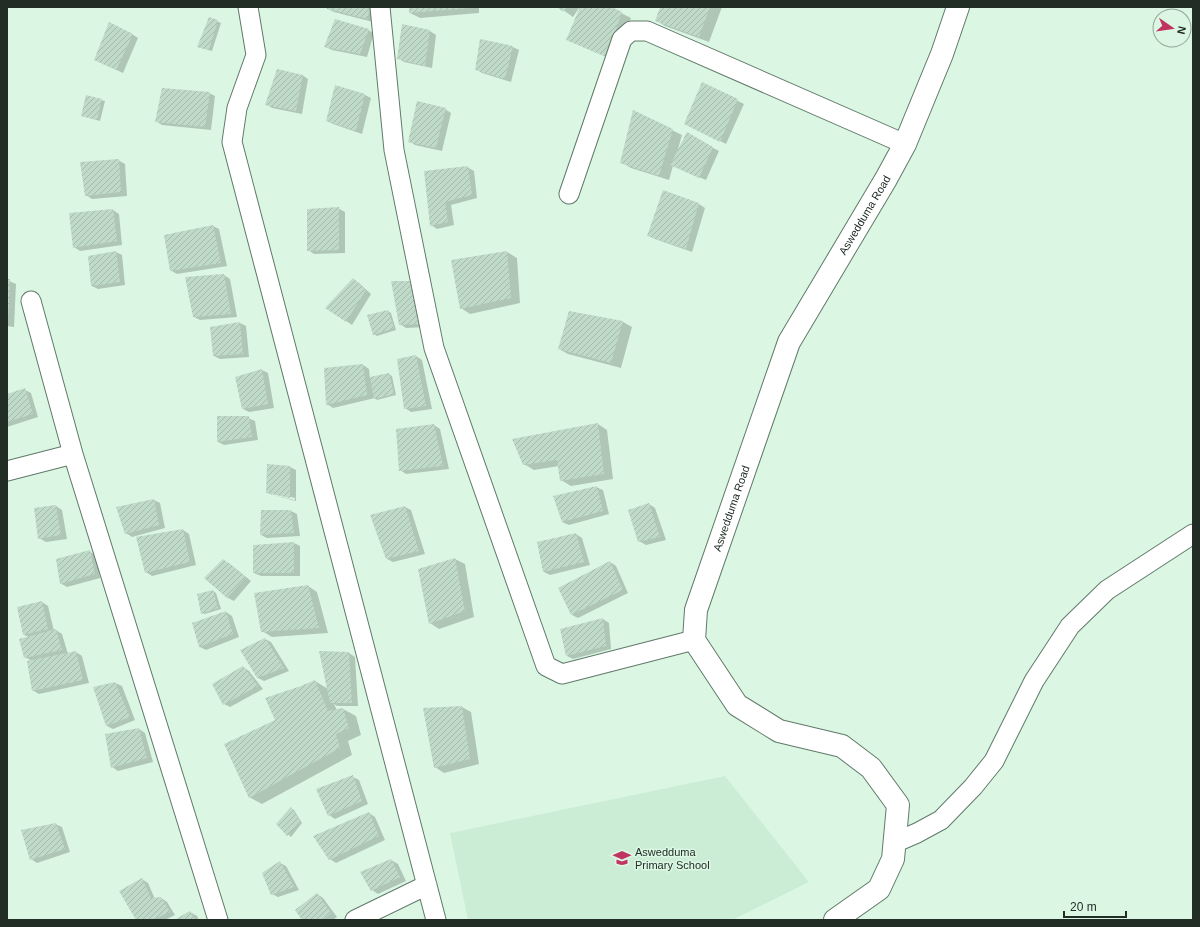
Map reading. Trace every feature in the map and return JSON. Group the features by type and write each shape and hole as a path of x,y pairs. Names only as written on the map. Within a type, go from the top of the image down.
{"street":[{"path":"248,7 256,55 237,108 232,142 436,920"},
{"path":"380,7 394,150 434,348 546,666 562,674 694,640 737,705 779,731 842,746 871,768 898,805 893,859 879,889 835,920"},
{"name":"Aswedduma Road","path":"694,640 696,610 789,342 886,179 905,144 942,54 958,7"},
{"path":"568,194 622,39 631,31 648,31 905,144"},
{"path":"31,301 73,454 218,920"},
{"path":"7,471 73,454"},
{"path":"894,843 918,833 941,820 973,787 994,761 1034,681 1070,626 1107,590 1193,534"},
{"path":"355,920 427,885"}],"shaded area":[{"name":"Aswedduma Primary School","path":"725,776 809,882 732,920 468,920 450,833"}],"building":[{"path":"327,7 370,7 367,19 327,9"},
{"path":"409,7 470,7 470,8 409,13"},
{"path":"557,7 567,7 563,12"},
{"path":"580,7 612,7 622,12 606,57 566,40"},
{"path":"660,7 710,7 699,37 655,21"},
{"path":"209,17 218,20 209,50 197,47"},
{"path":"335,19 369,29 360,54 324,47"},
{"path":"109,22 133,34 116,70 94,60"},
{"path":"402,24 430,30 425,66 397,59"},
{"path":"480,39 513,46 505,79 475,70"},
{"path":"277,69 303,75 296,111 265,105"},
{"path":"702,82 738,99 720,142 684,124"},
{"path":"335,85 365,94 356,131 326,121"},
{"path":"162,88 210,92 205,127 155,122"},
{"path":"86,95 102,99 97,120 81,116"},
{"path":"417,101 446,108 436,148 408,142"},
{"path":"633,110 673,129 659,176 620,163"},
{"path":"687,132 713,147 699,178 670,165"},
{"path":"119,159 121,192 85,196 80,162"},
{"path":"468,166 472,195 445,202 448,222 430,226 424,171"},
{"path":"663,190 699,203 686,249 647,236"},
{"path":"339,207 339,250 307,251 307,209"},
{"path":"113,209 117,241 73,248 69,213"},
{"path":"213,225 221,263 170,271 164,235"},
{"path":"116,251 120,282 91,286 88,256"},
{"path":"507,251 511,298 460,309 451,260"},
{"path":"224,274 231,314 193,317 185,277"},
{"path":"353,278 366,290 346,322 325,308"},
{"path":"7,279 10,279 8,323 7,323"},
{"path":"391,281 412,281 421,324 399,325"},
{"path":"388,310 394,328 373,335 367,315"},
{"path":"569,311 623,321 611,363 558,349"},
{"path":"240,322 243,354 213,356 210,327"},
{"path":"416,355 426,406 404,409 397,359"},
{"path":"363,364 367,395 326,405 324,368"},
{"path":"262,369 268,404 242,409 235,377"},
{"path":"389,373 394,394 374,399 370,377"},
{"path":"25,388 33,414 7,422 7,394"},
{"path":"217,416 249,416 252,437 217,442"},
{"path":"598,423 604,474 560,481 557,460 523,465 512,439"},
{"path":"434,424 443,466 399,471 396,429"},
{"path":"267,464 290,466 290,498 266,493"},
{"path":"597,486 603,511 562,522 553,496"},
{"path":"154,499 159,525 125,534 116,507"},
{"path":"649,503 660,537 638,542 628,510"},
{"path":"56,505 61,535 38,539 34,508"},
{"path":"405,506 419,551 386,559 370,515"},
{"path":"261,510 291,510 294,533 260,535"},
{"path":"183,529 190,562 145,573 136,537"},
{"path":"576,533 584,562 543,572 537,542"},
{"path":"294,542 294,573 253,573 253,545"},
{"path":"90,550 95,574 60,584 56,559"},
{"path":"455,558 465,611 429,624 418,569"},
{"path":"223,559 246,577 227,598 204,578"},
{"path":"610,561 623,590 571,615 558,588"},
{"path":"308,585 319,628 261,632 254,593"},
{"path":"213,590 218,608 201,614 197,594"},
{"path":"42,601 48,629 23,635 17,607"},
{"path":"226,611 233,634 199,647 192,623"},
{"path":"603,618 606,646 566,656 560,629"},
{"path":"56,629 62,650 24,658 19,639"},
{"path":"265,638 284,668 257,678 240,650"},
{"path":"76,651 83,680 32,691 27,661"},
{"path":"319,651 349,652 352,703 330,703"},
{"path":"243,666 258,686 223,705 212,684"},
{"path":"315,680 328,711 343,708 349,728 336,734 340,748 249,798 224,744 275,720 265,698"},
{"path":"115,682 130,717 106,726 93,687"},
{"path":"462,706 470,759 434,768 423,708"},
{"path":"139,728 147,758 111,768 105,734"},
{"path":"353,775 362,801 328,816 316,789"},
{"path":"291,807 300,821 287,836 276,824"},
{"path":"369,812 379,836 329,860 313,836"},
{"path":"56,823 65,849 30,860 21,830"},
{"path":"391,859 400,877 371,891 360,872"},
{"path":"280,861 294,887 271,895 262,873"},
{"path":"142,878 151,898 161,897 170,912 152,920 136,920 119,891"},
{"path":"317,893 331,913 323,920 302,920 295,910"},
{"path":"190,911 195,920 174,920"}],"place":[{"name":"Aswedduma Primary School","path":"622,858"}]}
